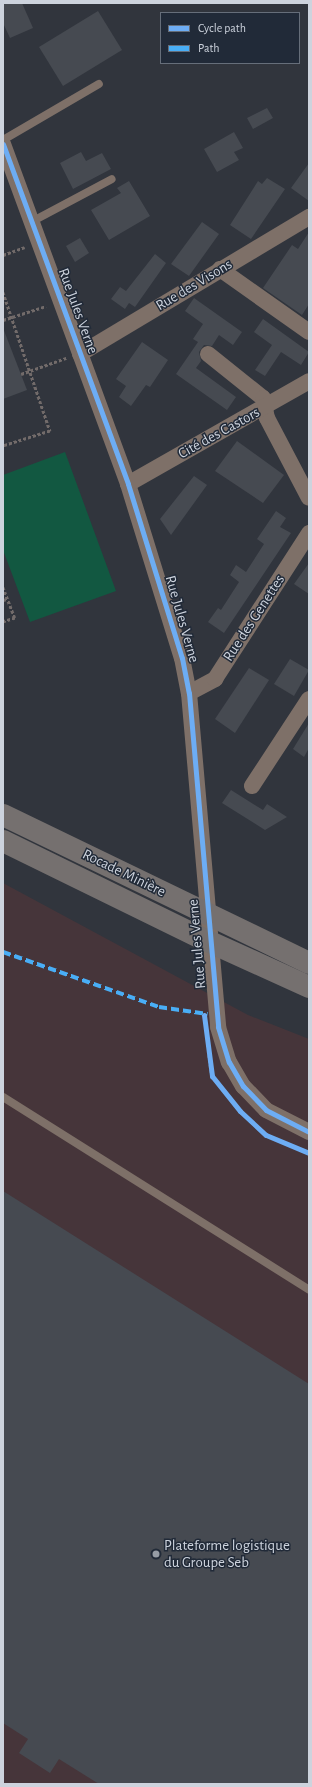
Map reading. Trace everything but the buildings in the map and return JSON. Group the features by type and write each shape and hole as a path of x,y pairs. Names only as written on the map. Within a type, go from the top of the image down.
{"highway":[{"name":"Rocade Minière","path":"3,815 309,963"},
{"name":"Rocade Minière","path":"3,841 199,937 309,987"}],"street":[{"name":"Rue Jules Verne","path":"3,144 40,240 128,484 171,617 189,693 215,1014 229,1062 243,1086 266,1110 309,1132"},
{"name":"Rue des Visons","path":"80,354 309,217"},
{"path":"220,269 309,332"},
{"path":"208,354 263,398 267,418 309,498"},
{"name":"Cité des Castors","path":"128,484 309,381"},
{"name":"Rue des Genettes","path":"189,693 215,679 309,533"},
{"path":"252,786 309,699"}],"lane":[{"path":"3,140 99,84"},
{"path":"33,221 112,179"},
{"path":"3,1097 309,1290"}],"path":[{"path":"3,255 40,240"},
{"path":"3,292 50,431 3,446"},
{"path":"3,320 61,301"},
{"path":"21,374 80,354"},
{"path":"3,587 15,618 3,622"},
{"path":"3,600 7,599"}],"shaded area":[{"path":"3,883 248,1015 309,1039 309,1784 3,1784"}],"green space":[{"path":"65,452 116,591 30,622 3,550 3,475"}],"marked path":[{"path":"3,952 159,1007 207,1014"}],"cycle path":[{"path":"3,144 128,484 182,658 189,693 218,1027 229,1062 243,1086 266,1110 309,1132"},
{"path":"204,1015 212,1076 240,1111 266,1135 309,1153"}],"place":[{"name":"Plateforme logistique du Groupe Seb","path":"156,1554"}]}
